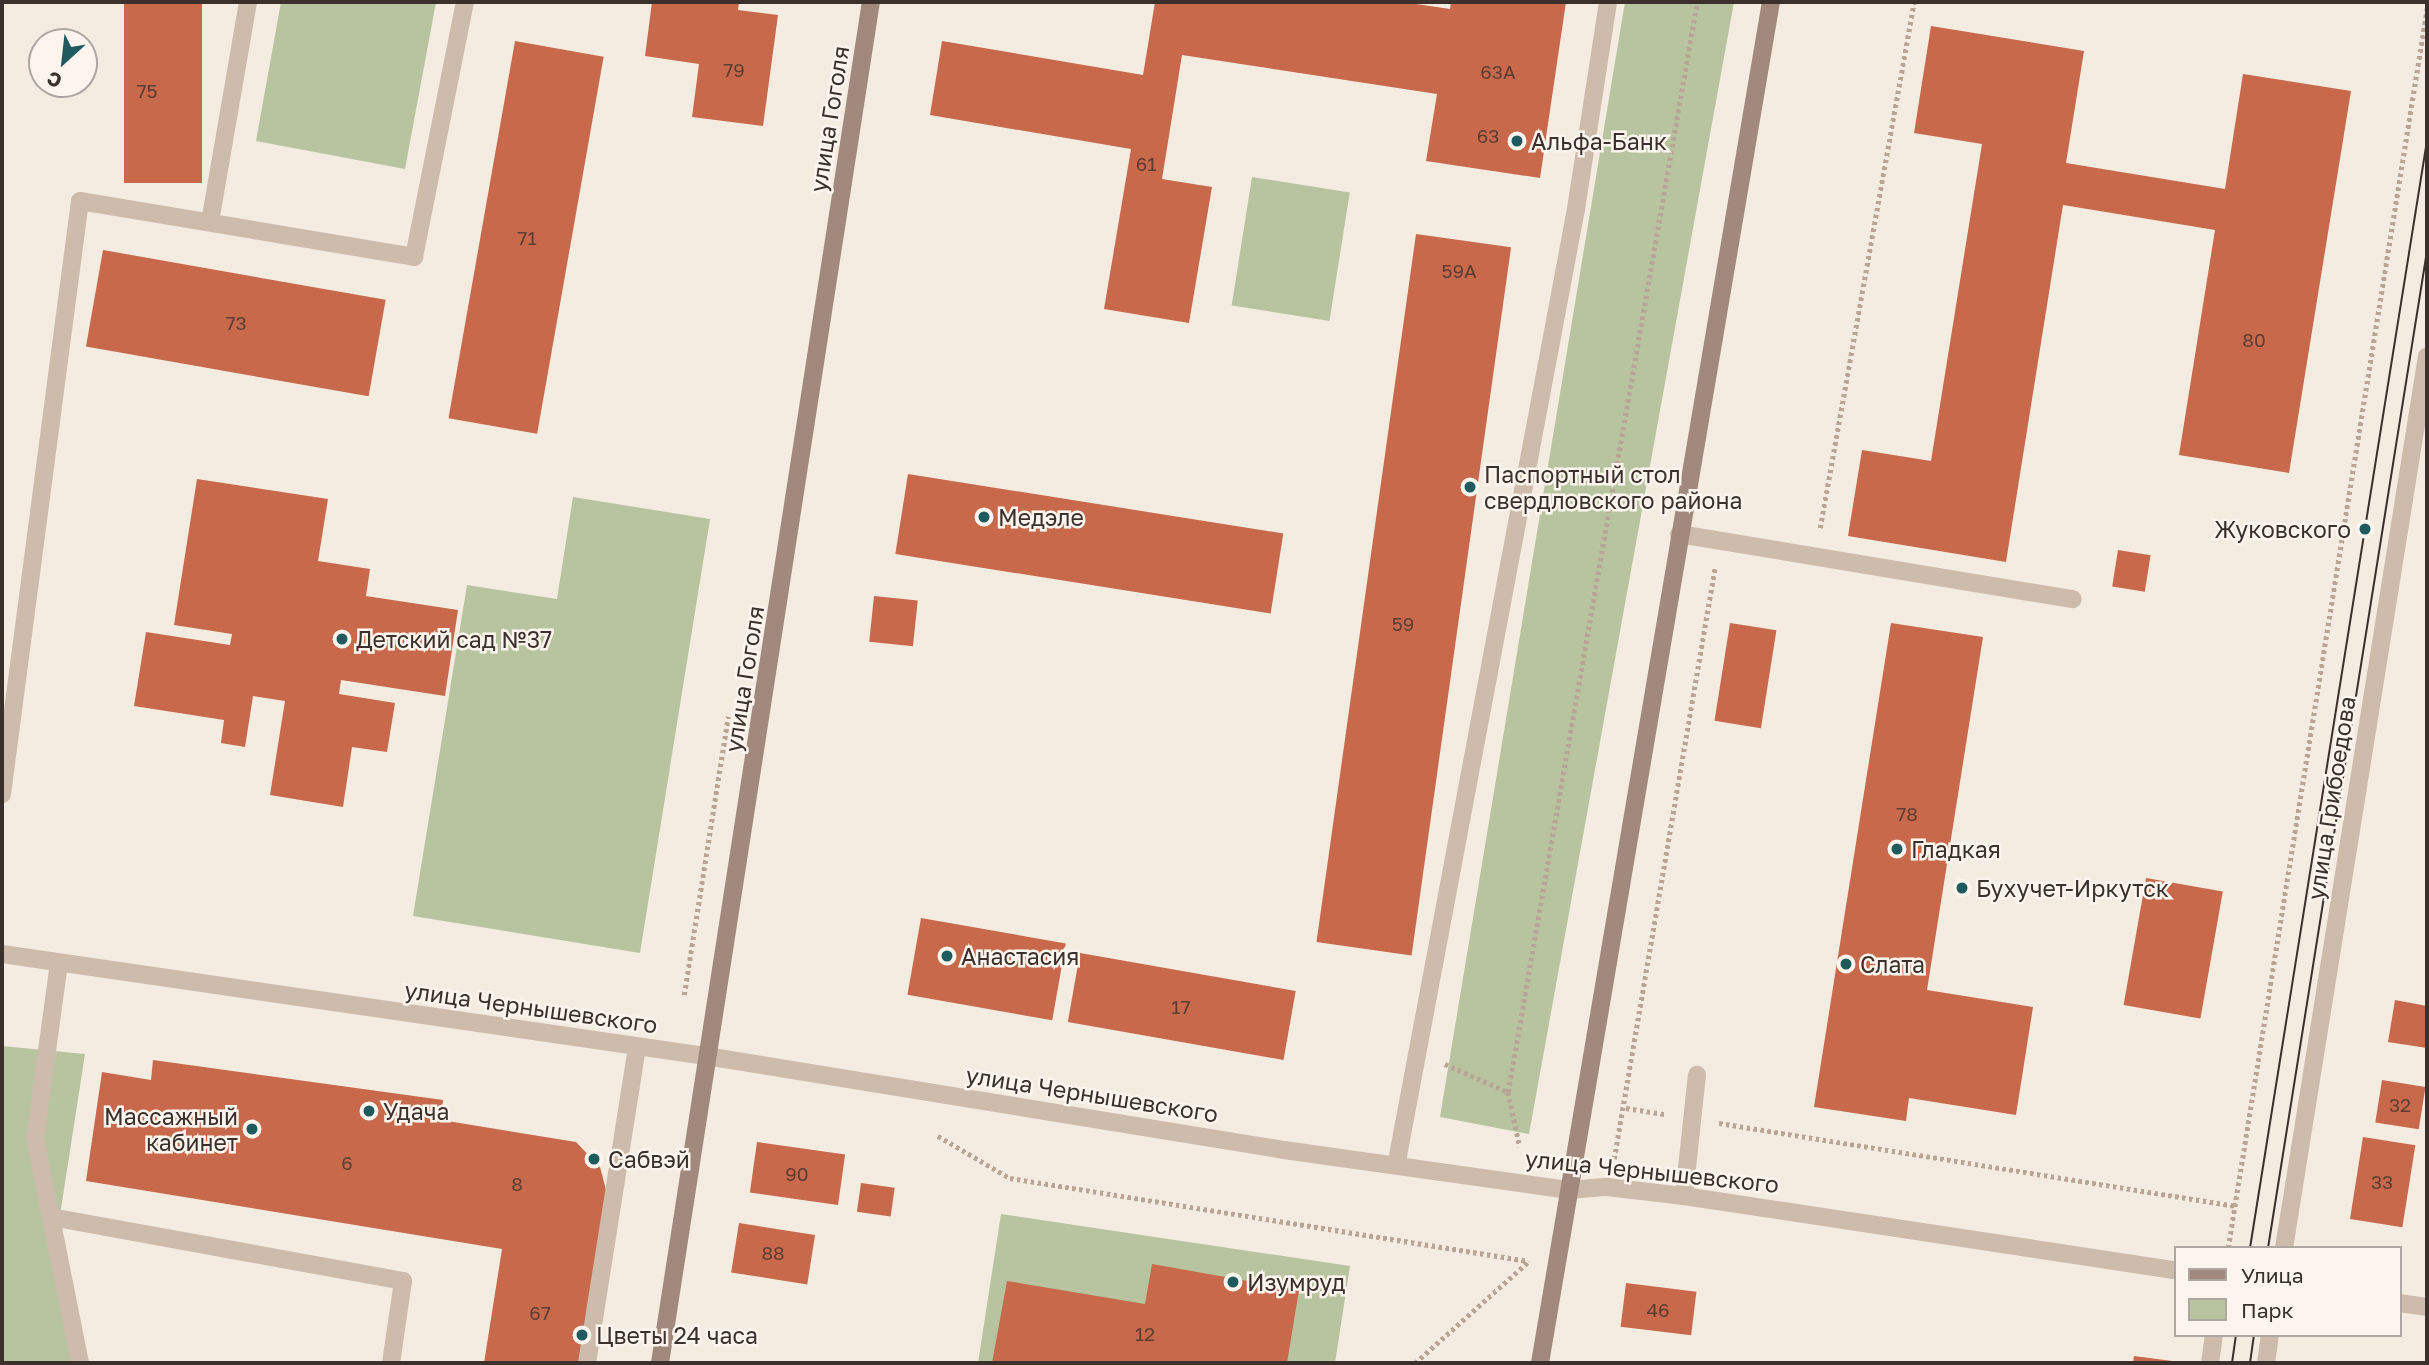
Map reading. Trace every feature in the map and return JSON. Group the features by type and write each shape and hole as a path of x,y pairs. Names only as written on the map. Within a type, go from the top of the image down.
{"main road":[{"name":"улица Гоголя","path":"660,1363 712,1058 872,2"},
{"path":"1540,1363 1771,2"}],"street":[{"path":"210,222 248,2"},
{"path":"2,794 80,201 414,257 465,2"},
{"path":"1397,1161 1576,209 1608,2"},
{"name":"улица Грибоедова","path":"2284,1246 2427,356"},
{"path":"1679,534 2073,599"},
{"name":"улица Чернышевского","path":"2,954 712,1058 1284,1150 1397,1161 1569,1190 1607,1187 1684,1196 2174,1270"},
{"path":"59,963 35,1138 80,1363"},
{"path":"587,1363 637,1048"},
{"path":"1684,1196 1689,1118 1697,1075"},
{"path":"51,1217 403,1281 391,1363"},
{"path":"2401,1303 2427,1307"},
{"path":"2210,1363 2214,1337"},
{"path":"2266,1363 2270,1337"}],"path":[{"path":"1520,1147 1508,1092 1697,2"},
{"path":"1815,557 1914,2"},
{"path":"2228,1246 2427,8"},
{"path":"1607,1187 1626,1108 1720,541"},
{"path":"1418,1051 1508,1092"},
{"path":"1626,1108 2236,1206"},
{"path":"938,1136 1010,1178 1529,1261 1415,1363"}],"green space":[{"path":"281,2 436,2 405,169 256,141"},
{"path":"1625,2 1734,2 1529,1134 1440,1117"},
{"path":"1252,177 1350,192 1329,321 1232,305"},
{"path":"573,497 710,519 640,953 413,916 467,585 557,599"},
{"path":"2,1046 85,1054 58,1228 89,1363 2,1363"},
{"path":"1001,1214 1350,1266 1335,1363 978,1363"}],"building":[{"path":"124,2 202,2 202,183 124,183"},
{"path":"652,2 739,2 738,10 778,15 763,126 692,117 699,64 645,56"},
{"path":"1155,2 1403,2 1450,9 1451,2 1566,2 1540,178 1426,161 1437,94 1182,55 1162,179 1212,187 1189,323 1104,309 1131,149 930,115 942,41 1143,75"},
{"path":"1931,26 2084,51 2066,163 2225,189 2243,74 2351,91 2289,473 2179,455 2215,230 2063,205 2006,562 1848,536 1862,450 1931,461 1982,144 1914,133"},
{"path":"515,41 604,57 537,434 448,418"},
{"path":"1416,234 1511,247 1412,955 1316,942"},
{"path":"103,250 386,300 369,396 86,347"},
{"path":"908,474 1283,533 1271,613 895,554"},
{"name":"Детский сад №37","path":"197,479 328,499 318,561 370,569 366,596 458,610 445,696 341,680 339,694 395,703 387,752 352,747 343,807 270,795 285,701 253,696 245,747 221,743 224,720 134,706 146,632 230,645 232,634 174,625"},
{"path":"2118,550 2151,555 2145,592 2112,587"},
{"path":"874,596 918,601 913,646 869,642"},
{"path":"1730,623 1776,630 1761,728 1715,721"},
{"path":"1891,623 1983,637 1927,990 2033,1007 2016,1115 1909,1098 1906,1121 1814,1107"},
{"path":"2146,878 2223,892 2200,1019 2124,1005"},
{"path":"921,918 1066,944 1052,1020 907,995"},
{"path":"1080,953 1296,991 1284,1060 1068,1022"},
{"path":"2395,1000 2427,1006 2427,1048 2388,1042"},
{"path":"153,1060 443,1100 441,1120 576,1142 600,1167 609,1201 581,1363 484,1363 502,1249 86,1181 102,1072 151,1080"},
{"path":"2382,1080 2425,1087 2419,1129 2375,1122"},
{"path":"2363,1137 2415,1145 2402,1227 2350,1219"},
{"path":"757,1142 845,1154 838,1205 750,1193"},
{"path":"861,1183 895,1188 891,1216 857,1212"},
{"path":"739,1223 815,1235 807,1284 731,1272"},
{"path":"1152,1264 1299,1290 1287,1363 992,1363 1007,1281 1145,1304"},
{"path":"1626,1283 1696,1292 1691,1335 1621,1327"},
{"path":"2134,1356 2180,1362 2133,1363"}],"tram line":[{"path":"2250,1246 2427,141"},
{"path":"2268,1246 2427,251"},
{"path":"2232,1363 2236,1337"},
{"path":"2250,1363 2254,1337"}],"place":[{"name":"Альфа-Банк","path":"1517,141"},
{"name":"Паспортный стол свердловского района","path":"1470,487"},
{"name":"Медэле","path":"984,517"},
{"name":"Жуковского","path":"2365,529"},
{"name":"Детский сад №37","path":"342,639"},
{"name":"Гладкая","path":"1897,849"},
{"name":"Бухучет-Иркутск","path":"1962,888"},
{"name":"Анастасия","path":"947,956"},
{"name":"Слата","path":"1846,964"},
{"name":"Удача","path":"369,1111"},
{"name":"Массажный кабинет","path":"252,1129"},
{"name":"Сабвэй","path":"594,1159"},
{"name":"Изумруд","path":"1233,1282"},
{"name":"Цветы 24 часа","path":"582,1335"}]}
